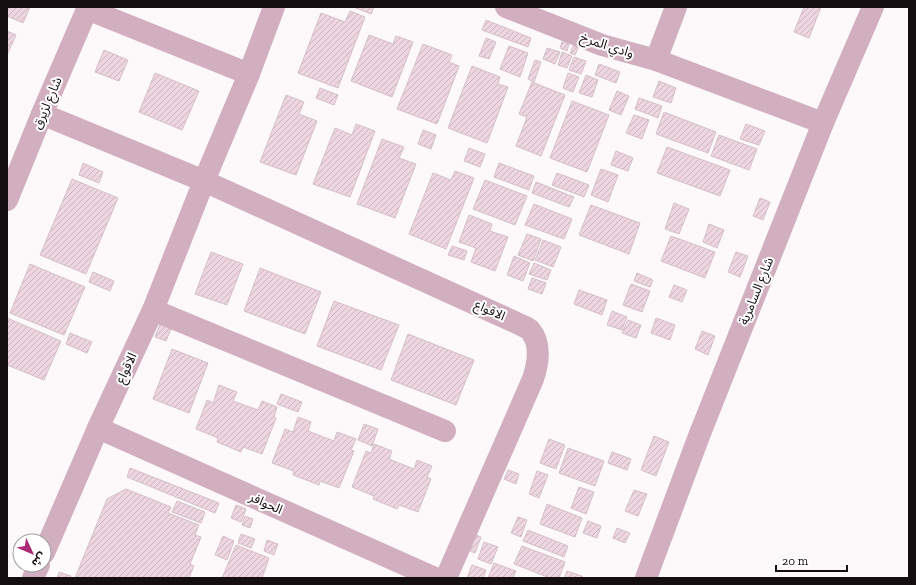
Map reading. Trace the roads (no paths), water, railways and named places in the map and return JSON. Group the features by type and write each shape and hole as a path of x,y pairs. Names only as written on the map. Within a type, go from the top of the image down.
{"street":[{"path":"204,181 249,74 274,7"},
{"name":"وادي المرخ","path":"506,7 602,45 656,60 823,123"},
{"path":"656,60 676,7"},
{"name":"شارع السامرية","path":"646,578 698,436 823,123 873,7"},
{"path":"87,8 249,74"},
{"name":"شارع لزيرق","path":"7,200 87,8"},
{"name":"الاقواع","path":"42,114 204,181 512,320 530,330 537,345 538,351 538,362 533,379 446,578"},
{"name":"الاقواع","path":"52,534 98,428 153,310 204,181"},
{"path":"153,310 445,431"},
{"name":"الحوافر","path":"98,428 435,578"}]}
